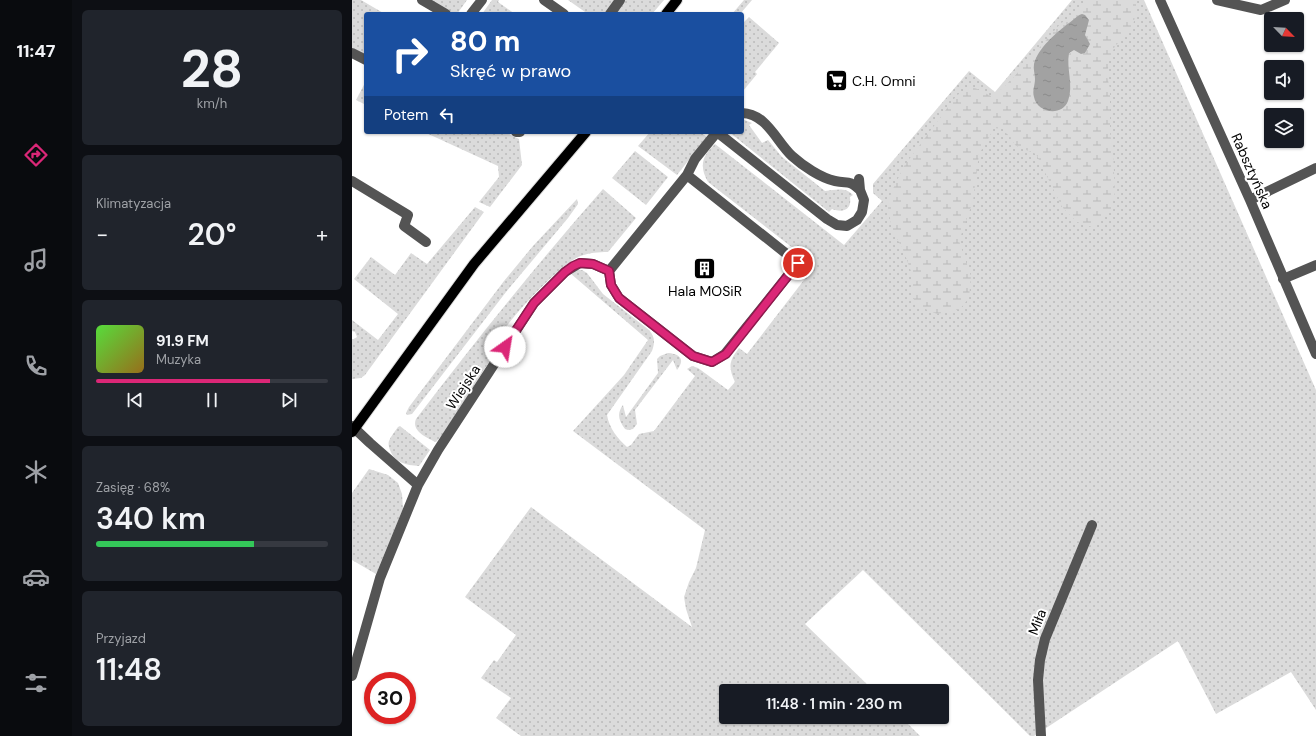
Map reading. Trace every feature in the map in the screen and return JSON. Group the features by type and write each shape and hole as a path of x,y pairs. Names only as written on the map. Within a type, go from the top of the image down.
{"main road":[{"path":"668,12 677,0"},
{"path":"353,428 474,264 584,134"}],"street":[{"path":"422,0 443,12"},
{"path":"473,12 482,0"},
{"path":"544,0 561,12"},
{"path":"611,12 620,0"},
{"name":"Rabsztyńska","path":"1160,0 1250,200 1316,354"},
{"path":"1217,0 1261,10 1285,0"},
{"path":"352,54 364,59"},
{"path":"744,113 750,113 757,117 767,126 792,157 820,176 835,182 849,182 860,190"},
{"path":"687,174 798,263 726,354 712,362 693,356 619,298 611,285 609,271 687,174 695,159 715,134"},
{"path":"720,134 827,219 837,225 847,226 857,220 862,212 864,200 860,190 859,179"},
{"path":"1250,200 1316,168"},
{"path":"352,181 408,215 404,226 426,242"},
{"name":"Wiejska","path":"352,676 380,578 418,485 438,450 534,303 565,272 580,263 593,264 609,271"},
{"path":"1283,278 1316,265"},
{"path":"353,428 418,485"},
{"name":"Miła","path":"1041,736 1038,680 1040,660 1045,639 1092,525"}],"green space":[{"path":"352,0 361,0 382,12 364,12 364,54 352,48"},
{"path":"427,0 467,0 458,12 449,12"},
{"path":"492,0 499,0 498,2 512,12 483,12"},
{"path":"568,0 614,0 605,12 585,12"},
{"path":"624,0 664,0 654,12 615,12"},
{"path":"744,0 752,0 742,12 734,12"},
{"path":"1072,0 1144,0 1316,390 1316,710 1291,672 1216,714 1178,641 1034,736 1030,736 863,570 805,624 867,684 719,684 719,724 908,724 920,736 521,736 496,718 511,698 481,678 494,660 497,662 516,635 465,597 531,507 692,627 684,597 696,568 705,530 573,431 624,375 648,340 570,273 576,270 582,270 587,273 603,294 649,330 653,337 654,342 652,351 607,415 614,433 627,447 631,445 639,434 654,431 695,376 687,369 692,366 698,368 728,390 735,382 731,372 731,361 739,348 747,354 814,267 807,261 807,259 708,182 703,171 703,162 707,153 715,144 844,245 882,201 873,193 873,184 969,71 995,92"},
{"path":"1087,0 1136,0 1136,12 1132,30 1115,46 1109,60 1107,76 1110,89 1110,132 1113,153 1115,192 1111,210 1092,227 1077,222 1062,207 1036,154 1016,146 1003,129 993,128 979,154 973,201 959,241 971,276 969,298 960,309 937,314 916,305 912,295 913,277 904,252 892,229 888,208 889,197 904,166 957,95 973,87 993,97 1012,79 1061,23 1072,16"},
{"path":"749,17 779,43 755,72 757,74 744,90 744,22"},
{"path":"364,85 364,104 356,100"},
{"path":"744,120 752,123 749,125 762,143 768,140 782,157 825,191 844,190 853,195 850,197 850,205 848,208 840,211 832,209 829,212 732,134 744,134"},
{"path":"428,134 508,134 519,139 522,165 490,207 479,202 499,177 498,166"},
{"path":"648,134 703,134 707,137 677,175 638,146"},
{"path":"635,151 668,177 646,205 612,178"},
{"path":"603,189 636,218 608,252 593,253 578,257 543,285 496,340 491,350 491,359 443,434 436,442 421,434 416,427 416,419 508,302"},
{"path":"577,199 578,204 568,218 506,292 412,414 407,415 406,413 409,407 504,281 533,246"},
{"path":"475,207 484,212 365,375 361,378 352,379 352,339 357,337 355,332 352,331 352,320 378,340 398,314 354,279 371,257 395,275 411,253 427,264"},
{"path":"668,353 679,356 681,363 677,370 673,360 635,410 637,424 633,429 625,429 619,417 621,408 623,405 626,417 658,373 657,359"},
{"path":"400,426 430,450 419,466 398,461 390,450 389,441 394,432"},
{"path":"369,469 388,475 398,483 402,494 403,509 376,574 352,560 352,493"}],"water":[{"path":"1082,14 1089,20 1085,35 1090,44 1085,53 1081,54 1074,50 1069,53 1068,65 1070,95 1068,101 1061,109 1055,111 1044,110 1036,102 1033,95 1035,79 1034,64 1036,58 1039,52 1054,36"}],"place":[{"name":"C.H. Omni","path":"836,81"},
{"name":"Hala MOSiR","path":"705,269"}],"route":[{"path":"505,347 534,303 565,272 580,263 593,264 609,271 611,285 619,298 693,356 712,362 726,354 798,263"}]}
